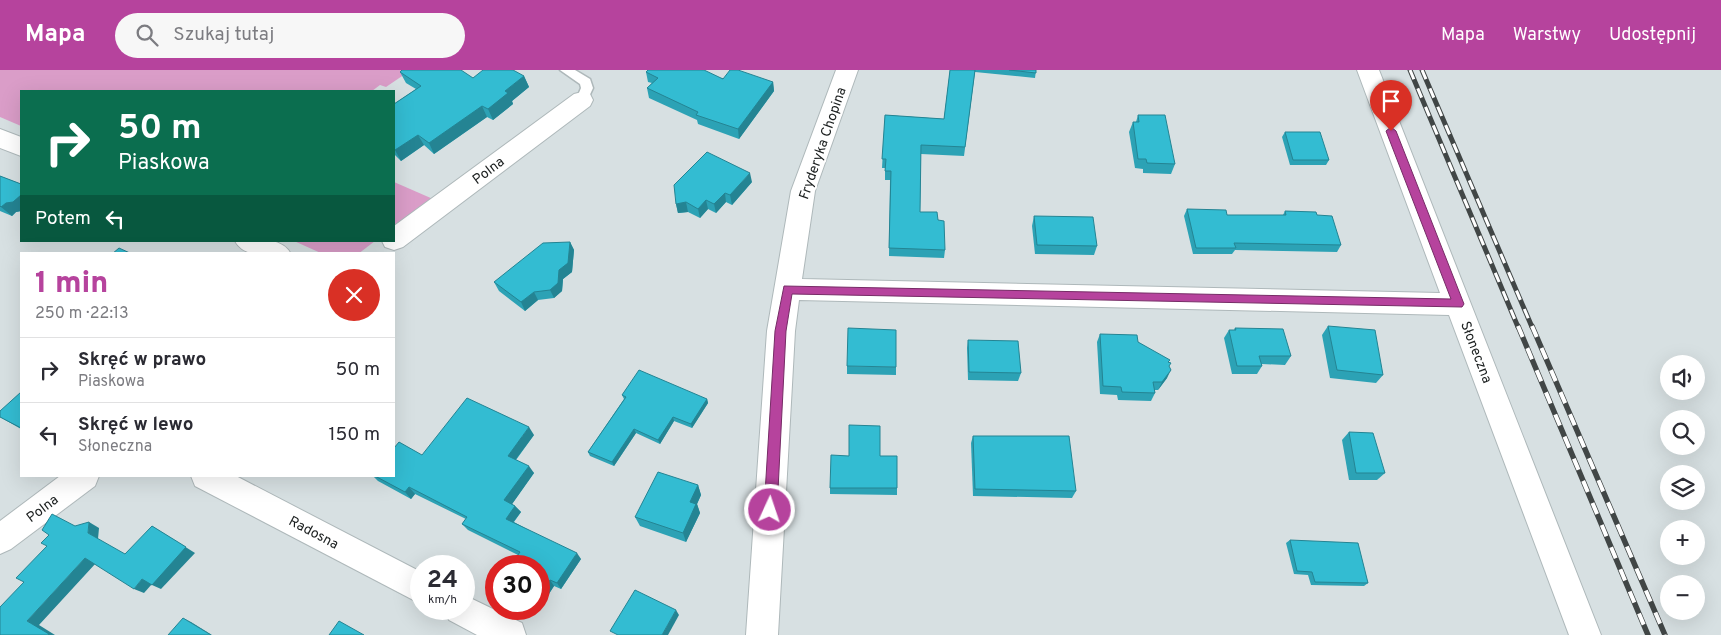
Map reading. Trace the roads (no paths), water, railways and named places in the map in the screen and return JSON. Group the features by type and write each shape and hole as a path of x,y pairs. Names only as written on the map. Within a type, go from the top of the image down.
{"street":[{"name":"Fryderyka Chopina","path":"762,635 781,331 803,191 847,70"},
{"name":"Słoneczna","path":"1368,70 1585,635"},
{"name":"Polna","path":"395,239 582,100"},
{"path":"250,242 273,252"},
{"name":"Polna","path":"377,252 390,242"},
{"path":"788,289 1458,304"},
{"name":"Polna","path":"0,539 83,477"},
{"name":"Radosna","path":"208,477 410,583"},
{"path":"475,617 510,635"}],"lane":[{"path":"566,70 586,82 587,88 582,100"}],"railway":[{"path":"1410,70 1518,327"},
{"path":"1422,70 1532,327"},
{"path":"1518,326 1648,635"},
{"path":"1532,326 1665,635"}]}
